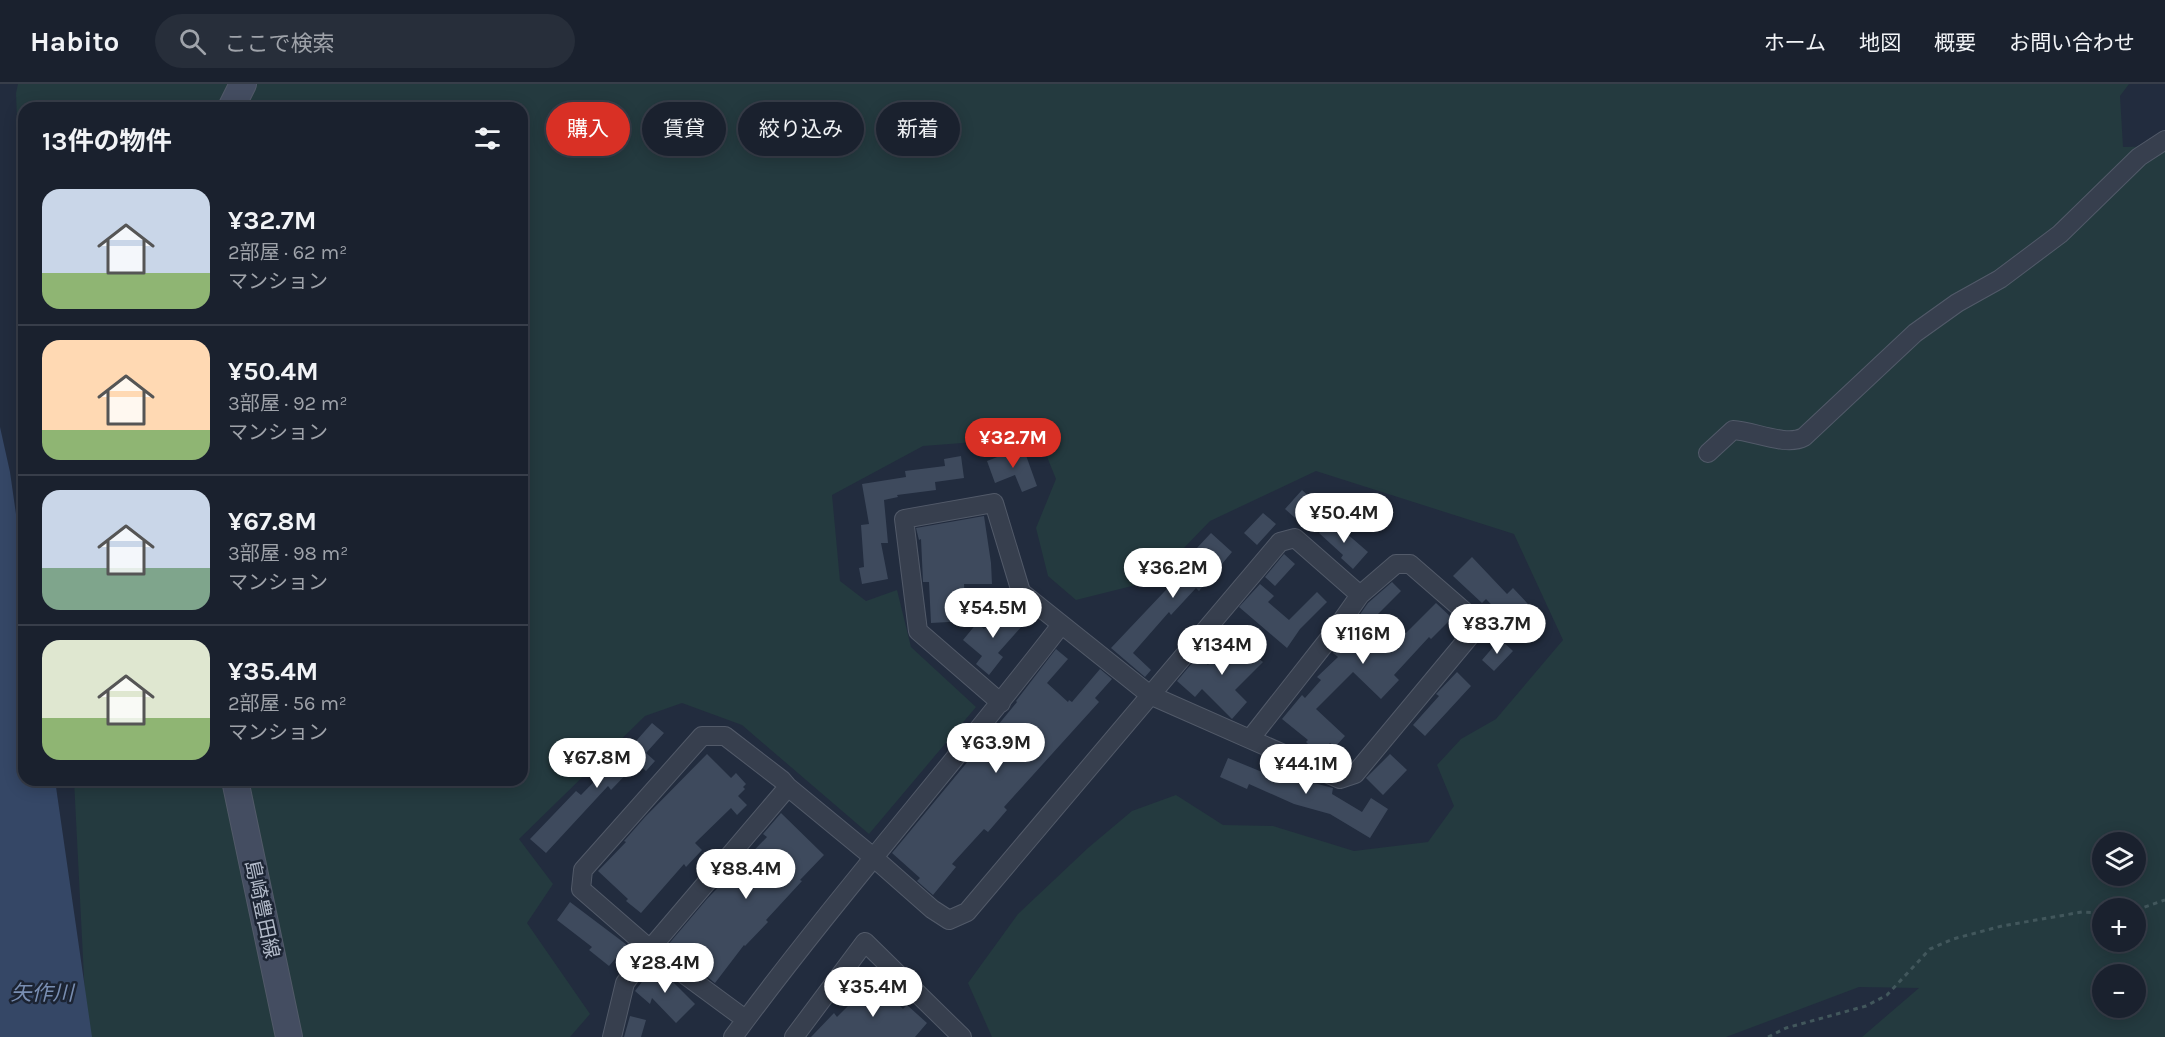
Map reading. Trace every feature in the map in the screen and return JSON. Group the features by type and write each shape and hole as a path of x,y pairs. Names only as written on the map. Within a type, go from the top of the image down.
{"main road":[{"path":"234,102 243,84"},
{"name":"島崎豊田線","path":"236,786 289,1037"}],"street":[{"path":"1708,453 1733,430 1797,441 1915,333 1957,303 2000,279 2060,234 2139,157 2165,140"},
{"path":"1000,704 918,631 904,519 994,503 1022,592 1061,625 1150,695 1340,779 1355,774 1474,631 1471,617 1410,564 1396,564 1360,595 1332,636 1250,738"},
{"path":"746,1020 650,950 581,889 583,870 702,736 725,736 782,780 932,909 949,920 967,912 1280,542 1295,538 1360,595"},
{"path":"733,1037 873,857 1000,704 1061,625"},
{"path":"612,1037 625,983 650,950 788,787"},
{"path":"794,1037 865,942 953,1034"}],"path":[{"path":"2146,907 2165,900"},
{"path":"1768,1037 1786,1028 1866,1006 1887,995 1930,949 1953,939 2002,926 2082,912 2092,912"}],"green space":[{"path":"18,84 2129,84 2120,96 2123,147 2165,146 2165,1037 1862,1037 1919,988 1859,987 1726,1037 992,1037 968,983 1018,914 1088,848 1132,811 1176,795 1223,825 1273,826 1354,851 1428,842 1454,806 1437,765 1461,739 1496,719 1563,640 1514,534 1316,471 1210,521 1152,581 1076,600 1048,576 1036,528 1056,479 1039,437 923,446 832,495 840,581 866,601 897,590 911,647 976,707 869,834 742,725 682,703 645,716 519,839 553,884 527,923 590,1014 570,1037 87,1037 74,786 528,786 528,102 18,102 18,146 16,93"}],"water":[{"name":"矢作川","path":"0,427 10,472 18,528 18,786 56,786 92,1037 0,1037"}],"building":[{"path":"1023,447 1037,486 1022,492 1015,475 995,483 987,461"},
{"path":"961,456 964,478 935,482 936,490 897,495 898,497 884,500 888,543 881,543 888,579 862,584 859,568 864,567 861,525 869,524 862,484 906,477 905,471 945,466 944,459"},
{"path":"1302,490 1313,500 1307,507 1314,513 1303,525 1285,509"},
{"path":"1263,513 1276,524 1257,545 1244,533"},
{"path":"984,516 992,584 964,584 966,621 931,623 929,582 923,582 921,539 919,540 916,528"},
{"path":"1331,520 1368,552 1353,569 1341,558 1343,555 1319,533"},
{"path":"1211,533 1232,552 1199,591 1196,588 1171,615 1169,612 1133,653 1151,670 1145,677 1111,648 1181,574 1179,573 1199,551 1196,549"},
{"path":"1284,554 1295,564 1275,586 1265,577"},
{"path":"1472,557 1507,594 1513,588 1528,604 1508,622 1486,599 1482,603 1453,576"},
{"path":"1392,582 1401,591 1378,614 1402,637 1436,603 1452,618 1431,639 1429,637 1394,675 1399,680 1381,699 1353,672 1316,709 1345,736 1335,747 1330,743 1319,755 1306,742 1308,740 1282,719 1302,695 1305,698 1321,680 1317,677 1338,657 1333,653 1358,626 1354,623 1368,603"},
{"path":"1260,584 1274,596 1268,602 1289,620 1317,592 1327,602 1300,629 1287,648 1239,607"},
{"path":"1003,608 1023,625 998,653 1003,657 989,675 976,664 982,656 963,640 977,623 984,629"},
{"path":"1232,636 1263,662 1235,690 1247,702 1232,719 1202,689 1195,697 1177,681 1198,656 1208,665"},
{"path":"1500,639 1513,651 1494,671 1482,660"},
{"path":"1056,649 1068,659 1047,683 1068,702 1069,700 1072,702 1100,669 1112,679 1095,698 1099,702 1004,807 1007,810 988,832 984,829 952,864 956,867 933,895 917,881 920,878 892,853 1017,702"},
{"path":"1457,672 1471,686 1425,736 1413,725 1439,696 1436,694"},
{"path":"652,723 664,733 646,753 655,761 646,771 637,763 611,790 608,786 546,853 530,839 576,791 581,795 619,756 621,758"},
{"path":"707,754 731,778 736,773 746,784 743,787 745,789 738,796 747,805 737,815 731,808 695,843 702,850 686,867 684,864 641,913 626,901 628,899 598,871 626,842 624,841 645,817"},
{"path":"1390,754 1407,770 1383,795 1366,778"},
{"path":"1228,758 1267,774 1271,764 1293,773 1291,777 1333,788 1332,794 1362,812 1371,798 1388,809 1370,838 1330,814 1294,804 1249,784 1247,789 1220,777"},
{"path":"781,813 824,855 766,920 768,922 744,945 715,983 667,946 707,899 767,837 763,834"},
{"path":"570,902 627,945 609,966 589,950 592,947 557,920"},
{"path":"654,966 695,1004 676,1023 652,998 650,1004 635,991"},
{"path":"874,980 903,1009 907,1005 927,1023 915,1037 811,1037 834,1013 837,1017"},
{"path":"630,1016 646,1020 641,1037 624,1037"}]}
